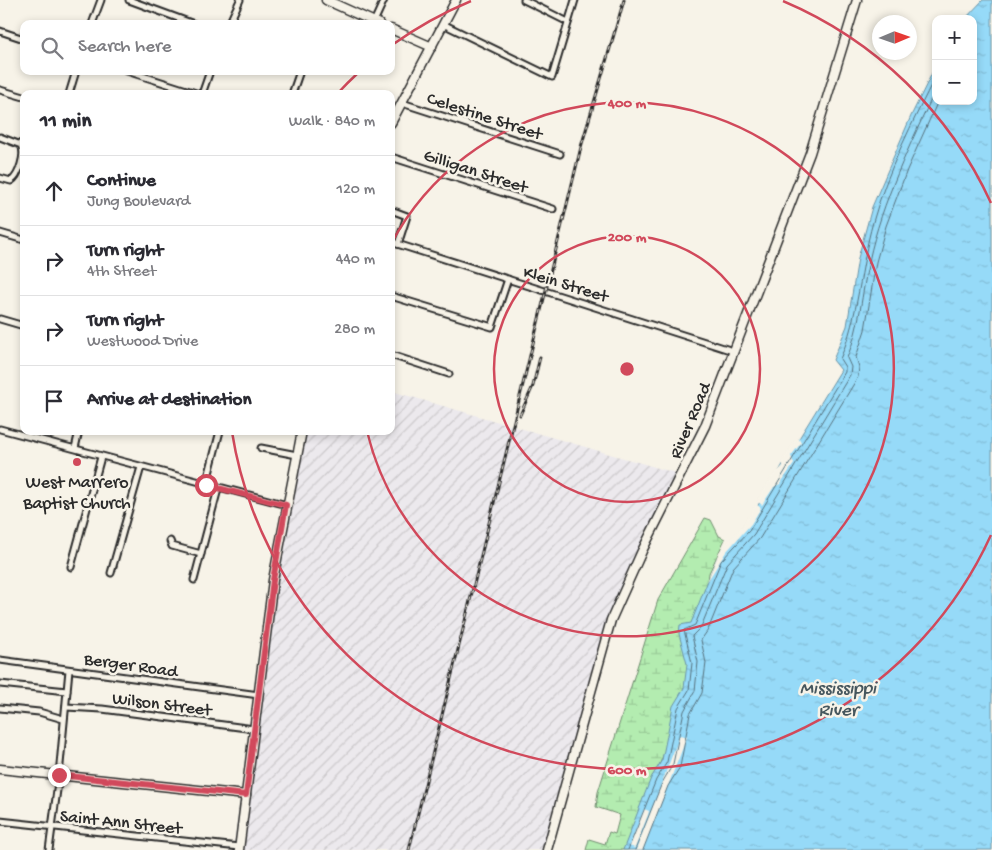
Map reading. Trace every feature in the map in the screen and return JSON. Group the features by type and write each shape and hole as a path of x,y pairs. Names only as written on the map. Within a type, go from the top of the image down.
{"main road":[{"path":"326,0 369,20"},
{"path":"395,116 456,0"},
{"name":"River Road","path":"547,850 611,620 642,551 705,426 810,154 857,0"},
{"path":"395,31 432,47"},
{"path":"239,849 273,580 286,505 301,435"},
{"path":"0,769 246,795"}],"street":[{"path":"94,20 101,0"},
{"path":"129,0 183,20"},
{"path":"231,20 240,0"},
{"path":"377,20 384,0"},
{"path":"524,0 568,22"},
{"path":"443,24 552,77 575,0"},
{"path":"0,32 20,38"},
{"path":"70,90 75,75"},
{"path":"140,75 187,90"},
{"path":"202,90 208,75"},
{"path":"293,90 299,75"},
{"path":"0,90 20,96"},
{"name":"Celestine Street","path":"402,103 560,154"},
{"path":"0,137 20,146"},
{"name":"Gilligan Street","path":"395,158 553,209"},
{"path":"0,178 11,181 16,177 20,164"},
{"path":"395,211 408,216 398,244"},
{"path":"0,233 20,239"},
{"name":"Klein Street","path":"395,243 733,351"},
{"path":"395,297 492,327 508,279"},
{"path":"0,319 20,325"},
{"path":"395,356 449,374"},
{"path":"0,429 20,434"},
{"path":"24,435 218,489 286,505"},
{"path":"75,448 78,435"},
{"path":"206,485 219,435"},
{"path":"261,448 297,455"},
{"path":"71,567 101,457"},
{"path":"111,573 141,467"},
{"path":"194,580 218,489"},
{"path":"170,540 172,546 201,554"},
{"name":"Berger Road","path":"0,660 259,694"},
{"path":"49,850 59,775 68,670"},
{"path":"0,684 67,691"},
{"name":"Wilson Street","path":"66,707 102,709 254,729"},
{"path":"0,708 39,712 63,718"},
{"name":"Saint Ann Street","path":"0,821 239,849"}],"shaded area":[{"path":"395,392 679,474 621,587 607,621 544,850 233,850 278,529 298,435 395,435"}],"green space":[{"path":"705,518 711,520 719,536 725,539 709,573 699,661 627,850 586,850 589,839 605,844 609,832 615,834 620,815 596,807 598,792 658,600"}],"water":[{"name":"Mississippi River","path":"983,0 992,0 992,850 623,850 651,778 662,760 673,706 684,688 687,664 679,634 680,625 691,623 717,558 744,528 841,370 833,360 847,326 858,258 872,207 911,116 932,73 932,105 977,105 977,15 969,15"}],"pier":[{"path":"798,437 801,443 791,456 794,464 780,484 774,487 762,505 757,501 772,477 783,466 783,460"},
{"path":"756,504 761,508 751,524 726,552 707,582 719,552 742,527"},
{"path":"680,735 687,737 643,850 636,850"},
{"path":"644,809 649,811 635,848 629,846"}],"railway":[{"path":"409,850 581,147 624,0"},
{"path":"520,415 533,386 540,357"}],"place":[{"name":"West Marrero Baptist Church","path":"77,462"}],"route":[{"path":"59,775 246,795 273,580 286,505 206,485"}]}
